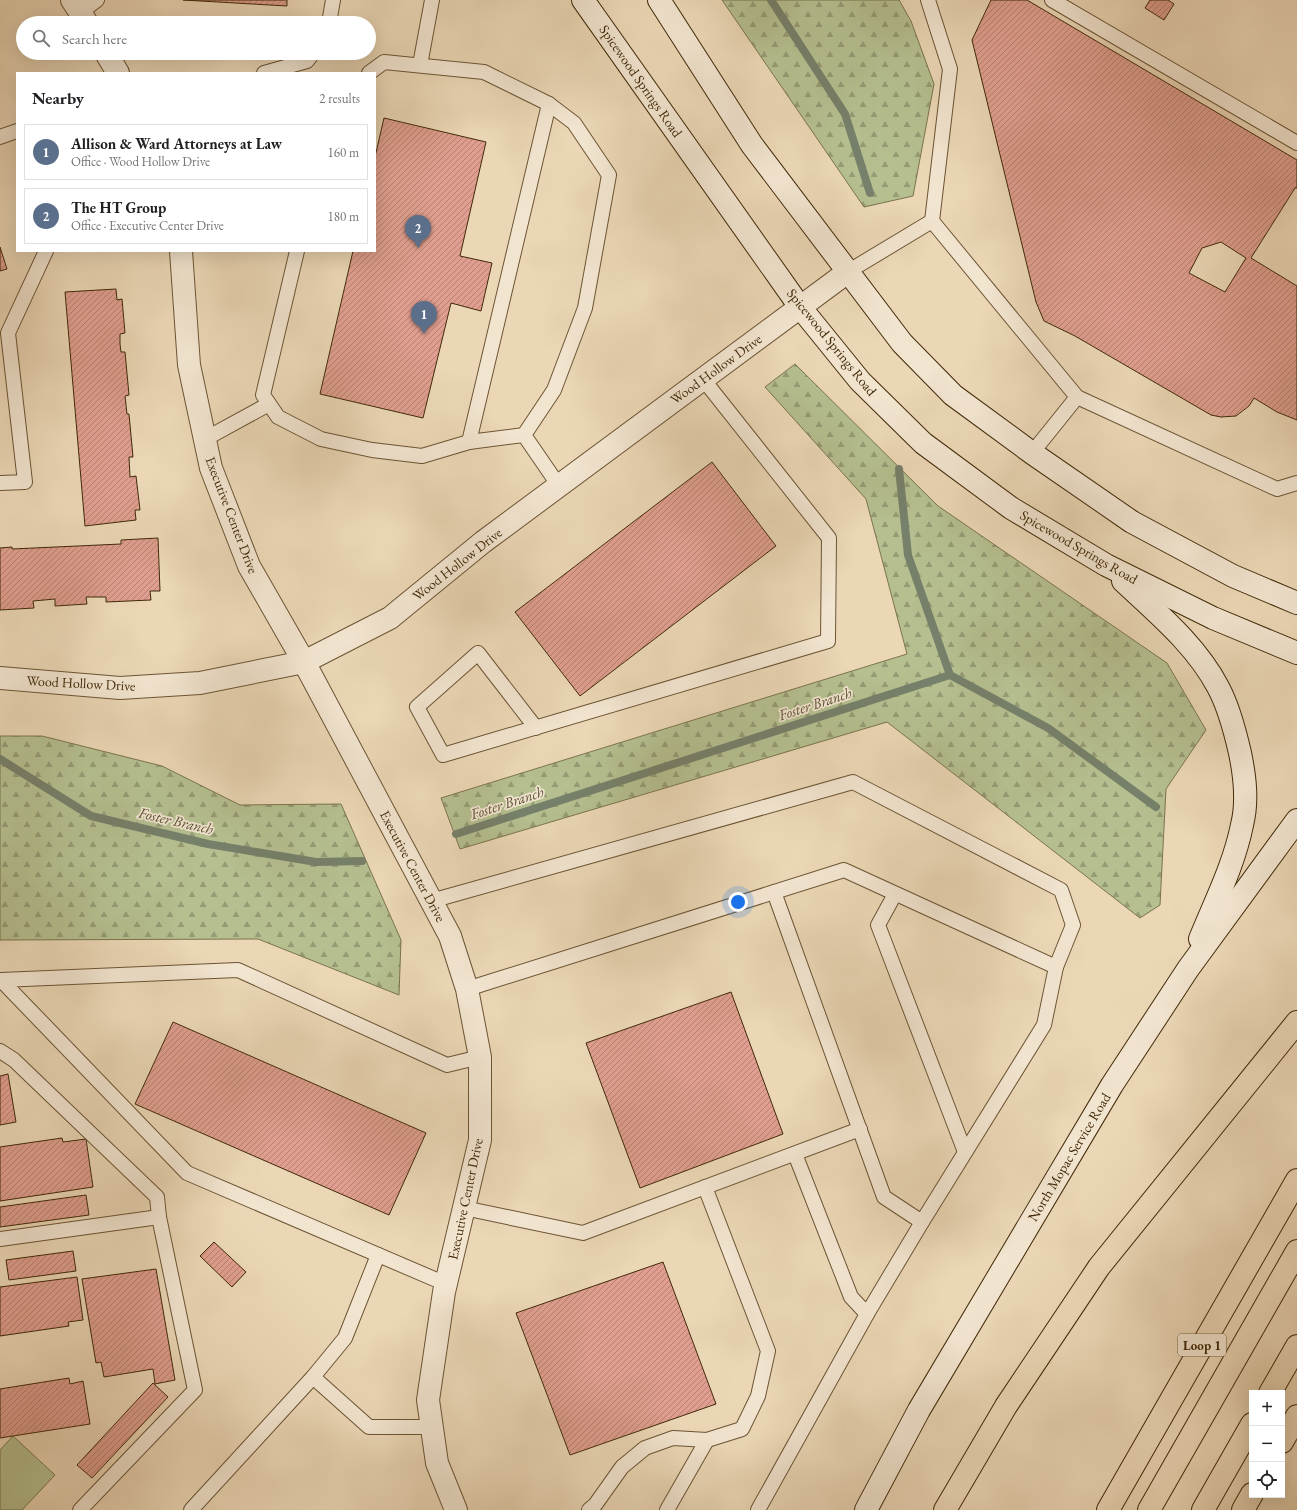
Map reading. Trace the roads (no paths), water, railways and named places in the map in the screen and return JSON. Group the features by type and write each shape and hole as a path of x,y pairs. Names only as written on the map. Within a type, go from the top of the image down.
{"highway":[{"path":"945,1510 1006,1406 1099,1267 1297,1022"},
{"name":"Loop 1","path":"1108,1510 1297,1180"},
{"path":"1149,1510 1297,1252"},
{"path":"1272,1390 1297,1346"},
{"path":"1285,1437 1297,1416"},
{"path":"1203,1510 1251,1426"},
{"path":"1243,1510 1250,1498"}],"main road":[{"name":"Spicewood Springs Road","path":"583,0 800,307 860,381 923,442 1011,508 1106,565 1213,618 1297,653"},
{"path":"659,0 752,145 902,343 953,395 1032,453 1132,522 1233,576 1297,603"},
{"path":"110,60 117,72"},
{"name":"Executive Center Drive","path":"181,252 189,365 211,468 249,566 304,662 450,936 467,989 480,1056 480,1140 446,1284 428,1400 437,1463 456,1510"},
{"name":"Wood Hollow Drive","path":"0,678 120,688 200,683 304,662 390,618 483,542 848,271"},
{"path":"1106,565 1167,622 1195,653 1218,687 1235,729 1244,773 1243,824 1231,862 1188,970"},
{"name":"North Mopac Service Road","path":"866,1510 918,1410 1108,1092 1188,970 1297,820"}],"lane":[{"path":"330,16 333,0"},
{"path":"420,65 432,0"},
{"path":"928,0 950,69 932,221 1077,397 1277,489 1297,483"},
{"path":"1052,0 1297,143"},
{"path":"268,72 308,60"},
{"path":"297,252 263,395 278,417 321,439 372,450 422,456 469,442 524,435 554,390 585,308 610,175 574,123 549,104 484,72 384,62 370,72"},
{"path":"469,442 549,104"},
{"path":"0,137 16,131"},
{"path":"848,271 932,221"},
{"path":"0,483 25,482 4,334 45,252"},
{"path":"536,728 478,653 417,707 443,755 536,728 828,641 829,538 703,379"},
{"path":"1032,453 1077,397"},
{"path":"205,439 269,404"},
{"path":"524,435 559,486"},
{"path":"431,901 853,782 1061,890 1074,925 1056,967 1044,1025 867,1314 758,1510"},
{"path":"467,989 844,870 1056,967"},
{"path":"774,892 884,1197 922,1222"},
{"path":"896,894 878,925 965,1152"},
{"path":"446,1284 187,1173 1,980 238,970 447,1065 480,1056"},
{"path":"0,1051 14,1060 157,1196 159,1217 195,1390 80,1510"},
{"path":"464,1208 583,1233 860,1129"},
{"path":"795,1154 851,1297 867,1314"},
{"path":"590,1510 622,1467 645,1448 673,1438 707,1440 742,1430 758,1396 768,1351 705,1187"},
{"path":"0,1239 159,1217"},
{"path":"191,1510 313,1377 345,1338 378,1255"},
{"path":"313,1377 369,1427 431,1427"},
{"path":"667,1510 707,1440"}],"waterway":[{"path":"771,0 845,114 870,193"},
{"path":"899,469 908,555 950,675"},
{"name":"Foster Branch","path":"456,834 950,675 1048,728 1156,807"},
{"name":"Foster Branch","path":"0,759 91,816 208,844 316,862 362,861"}],"place":[{"name":"The HT Group","path":"418,248"},
{"name":"Allison & Ward Attorneys at Law","path":"424,334"}]}
